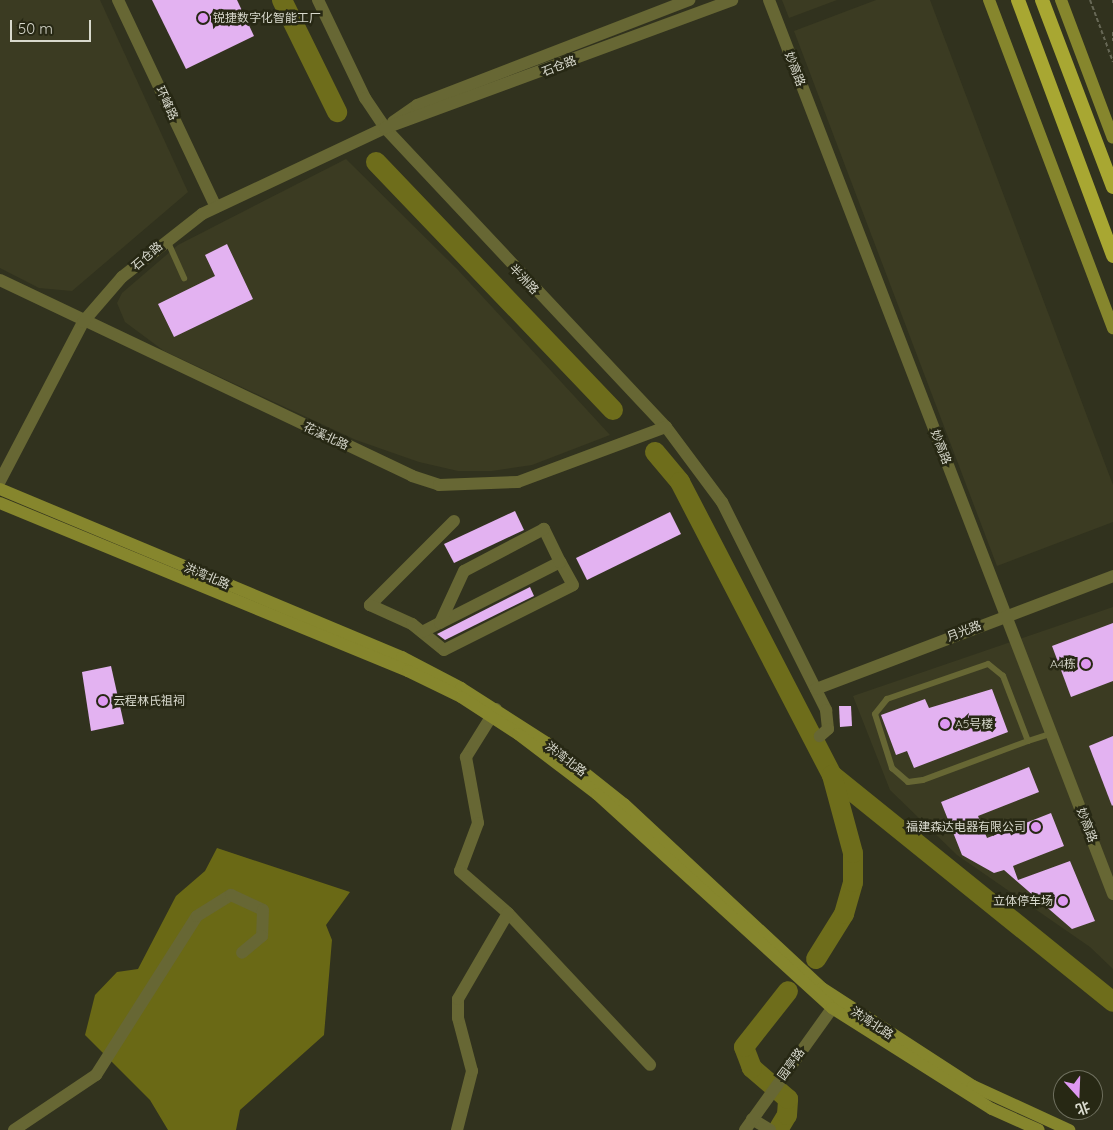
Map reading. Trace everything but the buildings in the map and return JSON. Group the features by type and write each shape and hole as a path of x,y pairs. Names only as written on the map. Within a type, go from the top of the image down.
{"highway":[{"path":"1018,0 1113,256"},
{"path":"1042,0 1113,187"}],"main road":[{"path":"989,0 1113,328"},
{"path":"1061,0 1113,138"},
{"name":"洪湾北路","path":"0,489 409,661 493,712 624,804 835,1004 992,1109 1039,1130"},
{"name":"洪湾北路","path":"0,503 408,671 493,712"},
{"name":"洪湾北路","path":"835,1004 973,1086 1068,1130"}],"street":[{"name":"环峰路","path":"118,0 216,207"},
{"name":"半洲路","path":"318,0 365,98 385,128 666,428 726,509 816,689 828,720 820,736"},
{"name":"石仓路","path":"385,128 417,105 689,0"},
{"name":"石仓路","path":"0,481 83,322 122,278 166,240 216,207 385,128 732,0"},
{"name":"妙高路","path":"769,0 1113,894"},
{"name":"花溪北路","path":"0,280 83,322 439,485 518,482 666,428"},
{"path":"440,623 458,581 472,564 544,530 573,585 444,650 422,632 370,605 454,521"},
{"path":"422,632 560,562"},
{"name":"月光路","path":"816,689 1006,615 1113,576"},
{"path":"493,712 466,757 478,823 460,871 508,913 650,1065"},
{"path":"14,1130 96,1076 197,916 231,895 263,910 262,936 242,953"},
{"path":"457,1130 472,1071 458,1018 458,999 508,913"},
{"name":"园亭路","path":"749,1125 835,1004"},
{"path":"749,1125 769,1129"}],"lane":[{"path":"166,240 184,278"},
{"path":"1028,741 1003,676 988,664 887,699 875,714 892,768 908,782 1028,741 1052,732"}],"path":[{"path":"1090,0 1113,62"},
{"path":"1113,32 1113,41"},
{"path":"1111,56 1113,52"}],"shaded area":[{"path":"0,0 100,0 188,192 72,291 39,288 0,268"},
{"path":"782,0 837,0 789,18"},
{"path":"876,0 930,0 1113,485 1113,522 997,566 794,31"},
{"path":"346,159 458,270 610,435 532,465 492,471 458,471 419,462 356,440 164,351 125,322 117,303 122,293 178,245"},
{"path":"1113,607 1113,969 1090,947 957,855 890,790 853,696"},
{"path":"217,848 350,892 326,925 332,940 324,1035 240,1110 236,1130 168,1130 150,1100 85,1035 95,995 117,972 138,969 176,896 205,871"}],"waterway":[{"path":"282,0 337,112"},
{"path":"376,162 613,410"},
{"path":"655,452 680,482 832,775 1113,1002"},
{"path":"816,959 844,914 853,882 853,853 832,775"},
{"path":"778,1130 787,1115 788,1099 752,1068 744,1047 788,991"}],"place":[{"name":"锐捷数字化智能工厂","path":"203,18"},
{"name":"A4栋","path":"1086,664"},
{"name":"云程林氏祖祠","path":"103,701"},
{"name":"A5号楼","path":"945,724"},
{"name":"福建森达电器有限公司","path":"1036,827"},
{"name":"立体停车场","path":"1063,901"}]}
